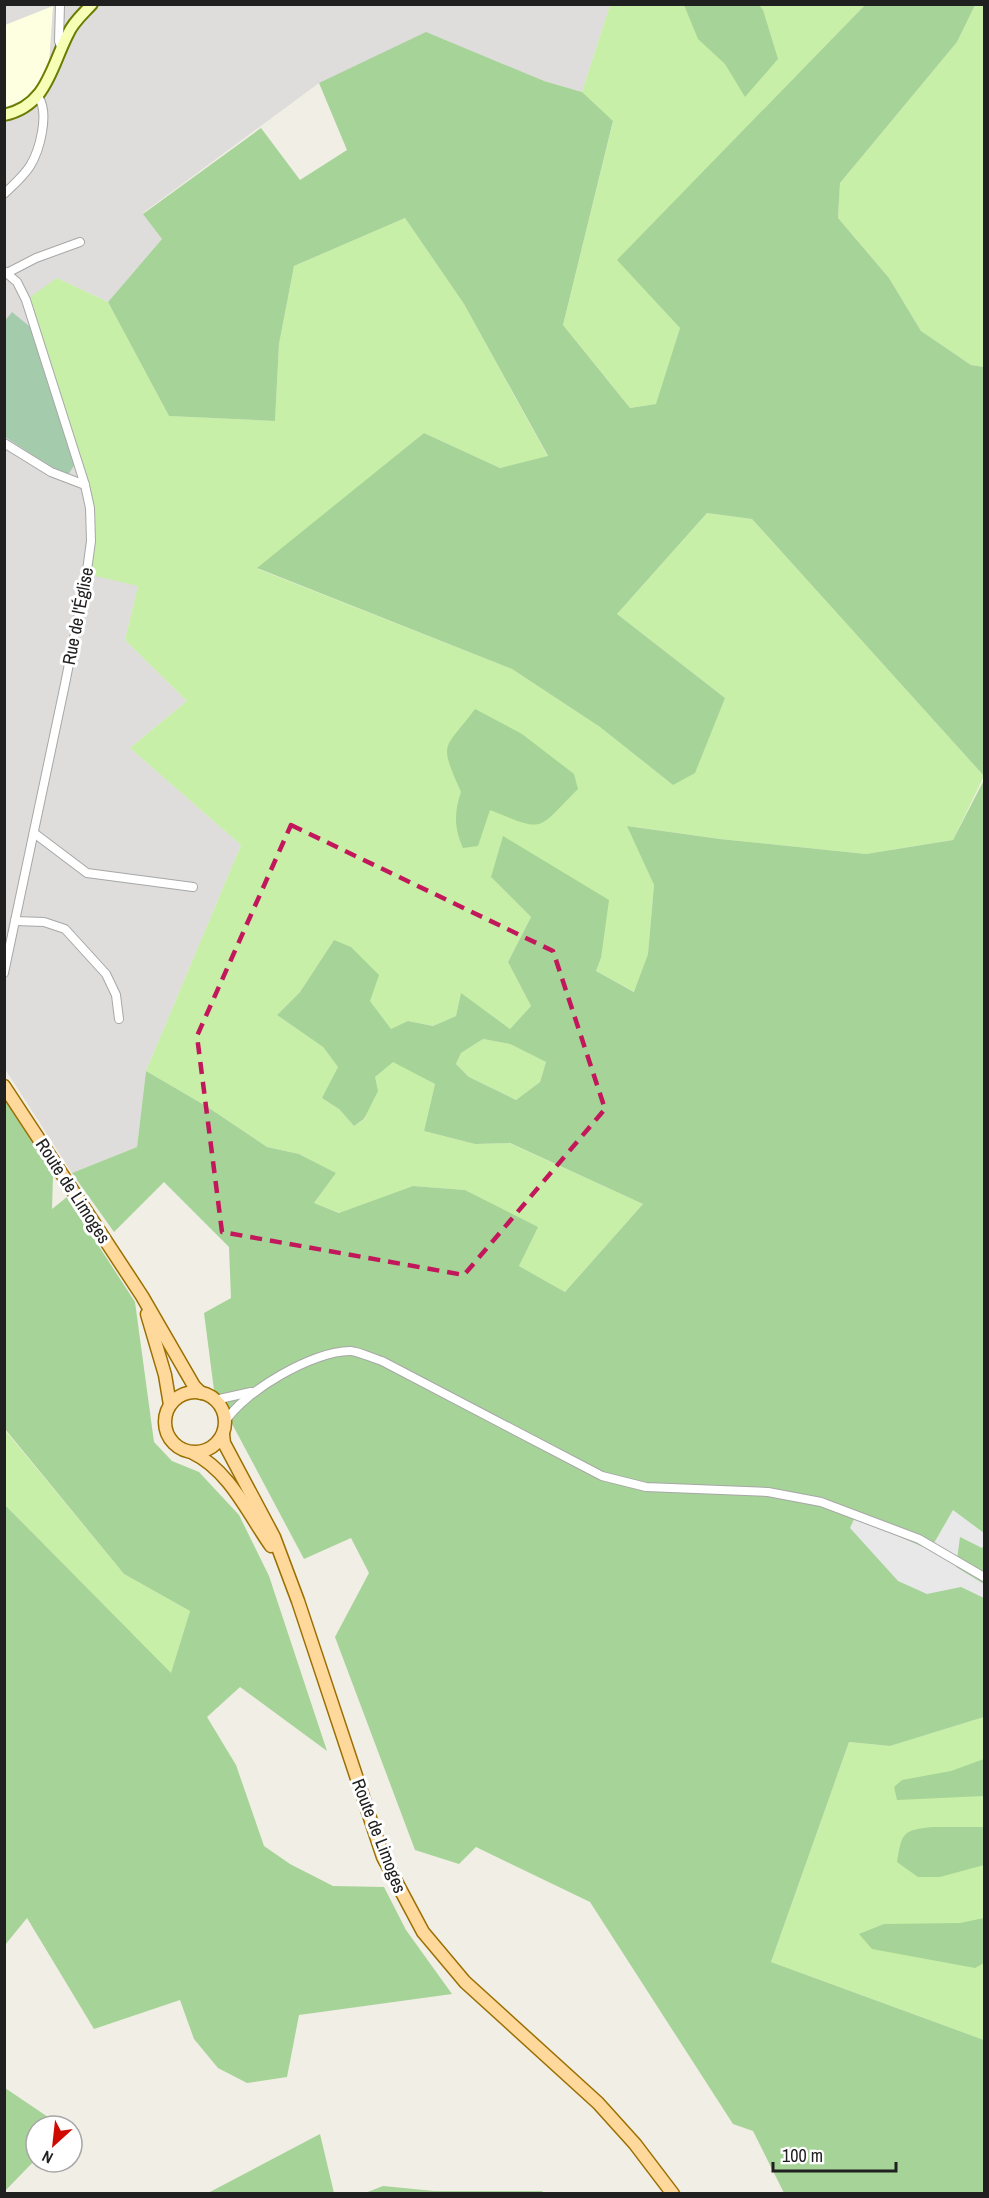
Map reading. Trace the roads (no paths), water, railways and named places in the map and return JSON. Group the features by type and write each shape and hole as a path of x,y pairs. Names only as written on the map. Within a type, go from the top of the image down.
{"main road":[{"path":"4,115 20,111 39,98 73,25 92,4"},
{"name":"Route de Limoges","path":"4,1086 142,1296 194,1386 201,1393"},
{"name":"Route de Limoges","path":"142,1296 165,1375 170,1405"},
{"path":"201,1393 215,1400 222,1410 224,1429 210,1449 191,1452 182,1449 167,1435 165,1425 170,1405 184,1394 201,1393"},
{"name":"Route de Limoges","path":"224,1429 224,1443 274,1537 383,1857 423,1932 465,1982 598,2103 635,2144 673,2193"},
{"name":"Route de Limoges","path":"191,1452 203,1458 237,1494 283,1563"}],"street":[{"path":"60,4 59,41 61,47"},
{"path":"4,194 26,172 36,152 43,114 39,98"},
{"path":"6,272 80,242"},
{"name":"Rue de l'Église","path":"4,973 88,569 90,508 85,485 26,300 17,282 6,272"},
{"path":"4,443 51,472 85,485"},
{"path":"34,833 87,873 193,887"},
{"path":"15,921 44,922 65,929 106,974 116,995 119,1019"},
{"path":"215,1400 256,1390 322,1357 351,1351 382,1361 602,1476 646,1487 768,1492 821,1502 919,1539 984,1577"},
{"path":"224,1429 233,1409 256,1390"}]}
